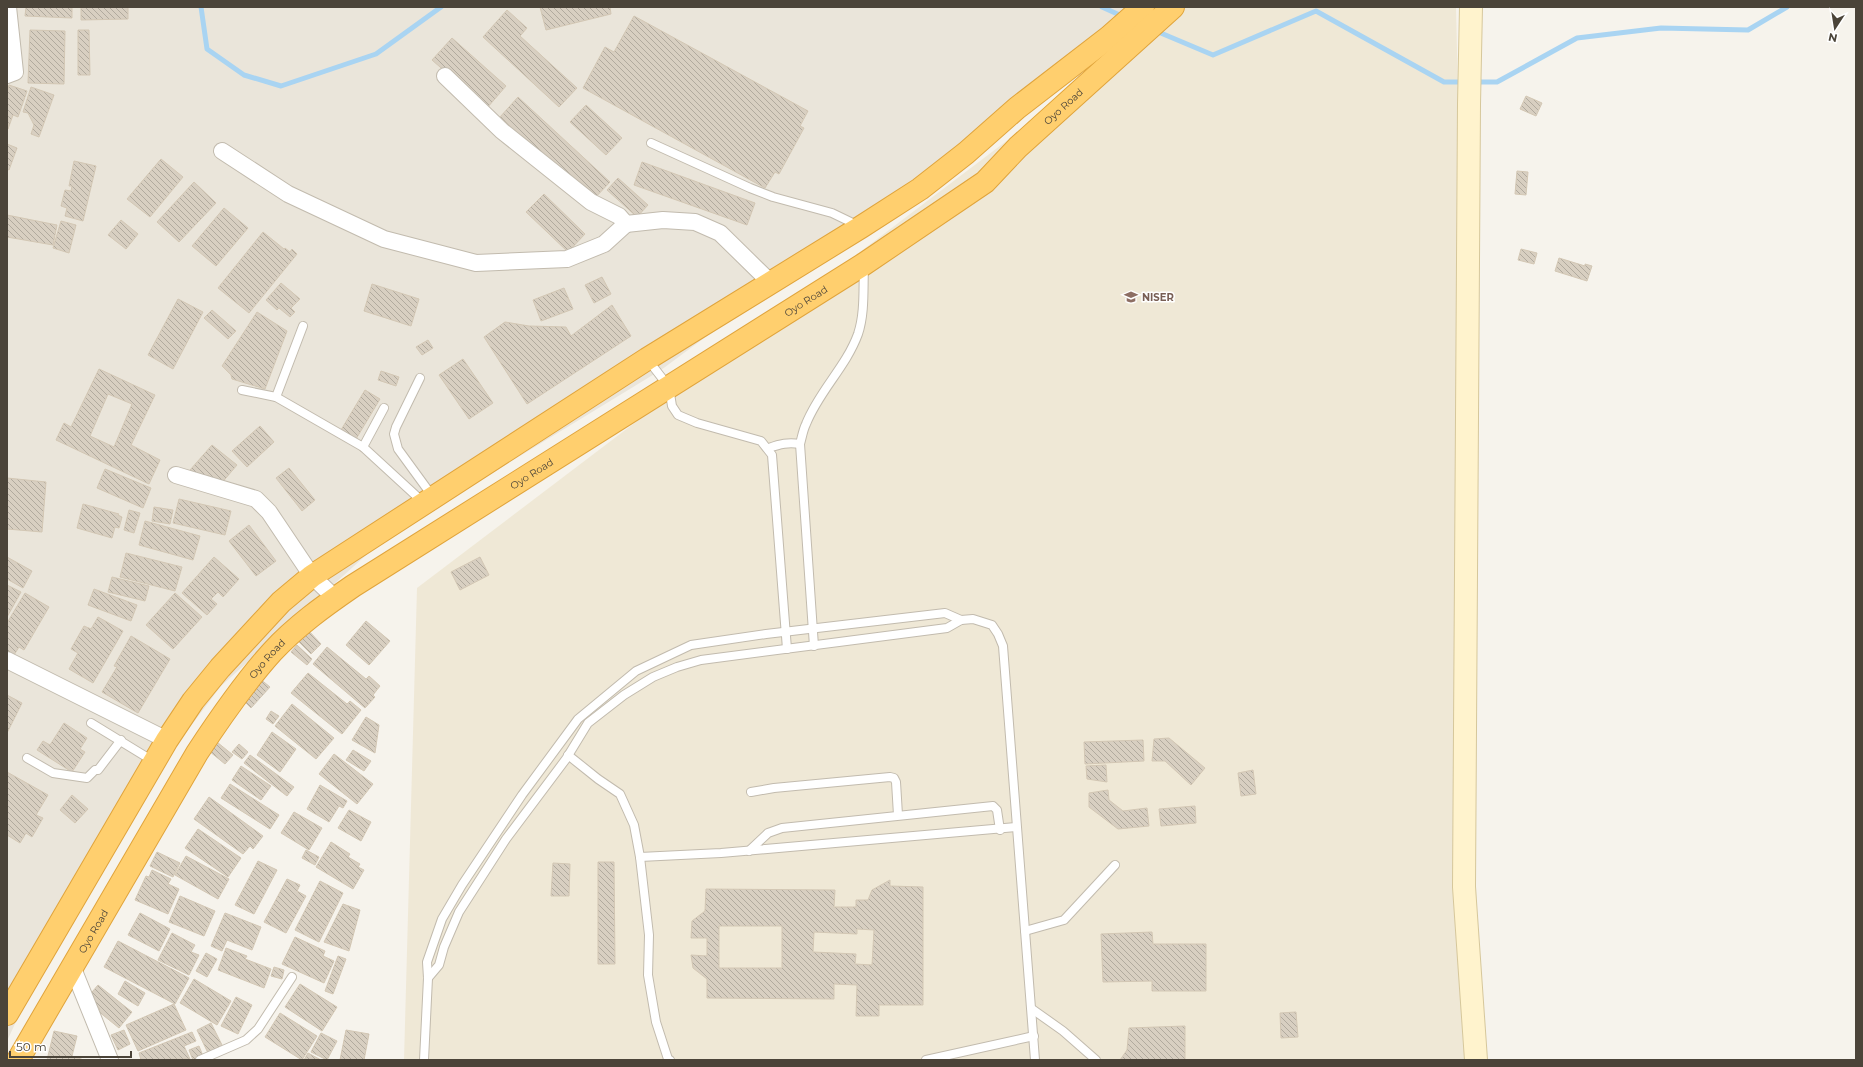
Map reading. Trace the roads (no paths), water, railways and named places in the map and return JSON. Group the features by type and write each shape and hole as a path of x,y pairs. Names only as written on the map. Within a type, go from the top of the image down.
{"highway":[{"path":"7,1014 167,740 193,701 220,668 281,602 312,576 647,359 920,189 966,153 1017,108 1110,37 1143,7"},
{"name":"Oyo Road","path":"18,1060 220,717 272,652 297,628 335,598 864,264 985,182 1018,147 1169,11"}],"street":[{"path":"7,75 15,72 8,7"},
{"path":"1472,7 1469,112 1464,887 1476,1060"},
{"path":"445,76 502,131 591,202 618,216 626,224"},
{"path":"222,151 288,194 384,239 476,263 568,259 604,244 626,224 663,220 694,222 720,233 770,282"},
{"path":"176,475 256,499 269,512 312,576 335,598"},
{"path":"7,660 167,740"},
{"path":"72,966 110,1060"},
{"path":"7,1057 15,1060"}],"lane":[{"path":"651,143 750,188 773,197 832,212 861,227"},
{"path":"814,646 800,444 805,424 851,351 858,333 862,317 864,264"},
{"path":"276,397 303,326"},
{"path":"647,359 669,387 672,406 678,416 697,423 761,441 769,448 772,455 786,649"},
{"path":"420,378 396,428 395,441 398,450 429,501"},
{"path":"242,390 276,397 363,447 429,501"},
{"path":"363,447 384,408"},
{"path":"769,448 784,443 800,444"},
{"path":"424,1060 428,978 427,962 442,919 462,885 522,795 578,719 636,671 691,645 945,613 961,620"},
{"path":"428,978 439,965 444,947 459,912 506,839 568,755 588,723 624,695 653,677 677,667 701,660 947,628 961,620 973,619 992,625 1003,646 1035,1060"},
{"path":"91,724 121,740 154,761"},
{"path":"27,758 53,773 87,778 95,770 98,770 121,740"},
{"path":"568,755 598,779 620,794 634,825 640,857 649,935 648,975 656,1022 668,1059 670,1060"},
{"path":"751,792 774,788 890,777 894,778 896,782 898,815"},
{"path":"749,851 768,833 782,828 993,806 997,810 1000,830"},
{"path":"640,857 749,851 1016,828"},
{"path":"1025,931 1064,920 1116,865"},
{"path":"200,1060 246,1040 258,1029 292,976"},
{"path":"1032,1009 1063,1031 1096,1060"},
{"path":"926,1060 1034,1036"}],"waterway":[{"path":"201,7 207,49 244,75 281,86 376,54 441,7"},
{"path":"1102,7 1124,17"},
{"path":"1475,82 1497,82 1577,38 1661,28 1748,30 1787,7"},
{"path":"1156,31 1213,55 1316,11 1444,82 1465,82"}],"place":[{"name":"NISER","path":"1131,297"}]}
